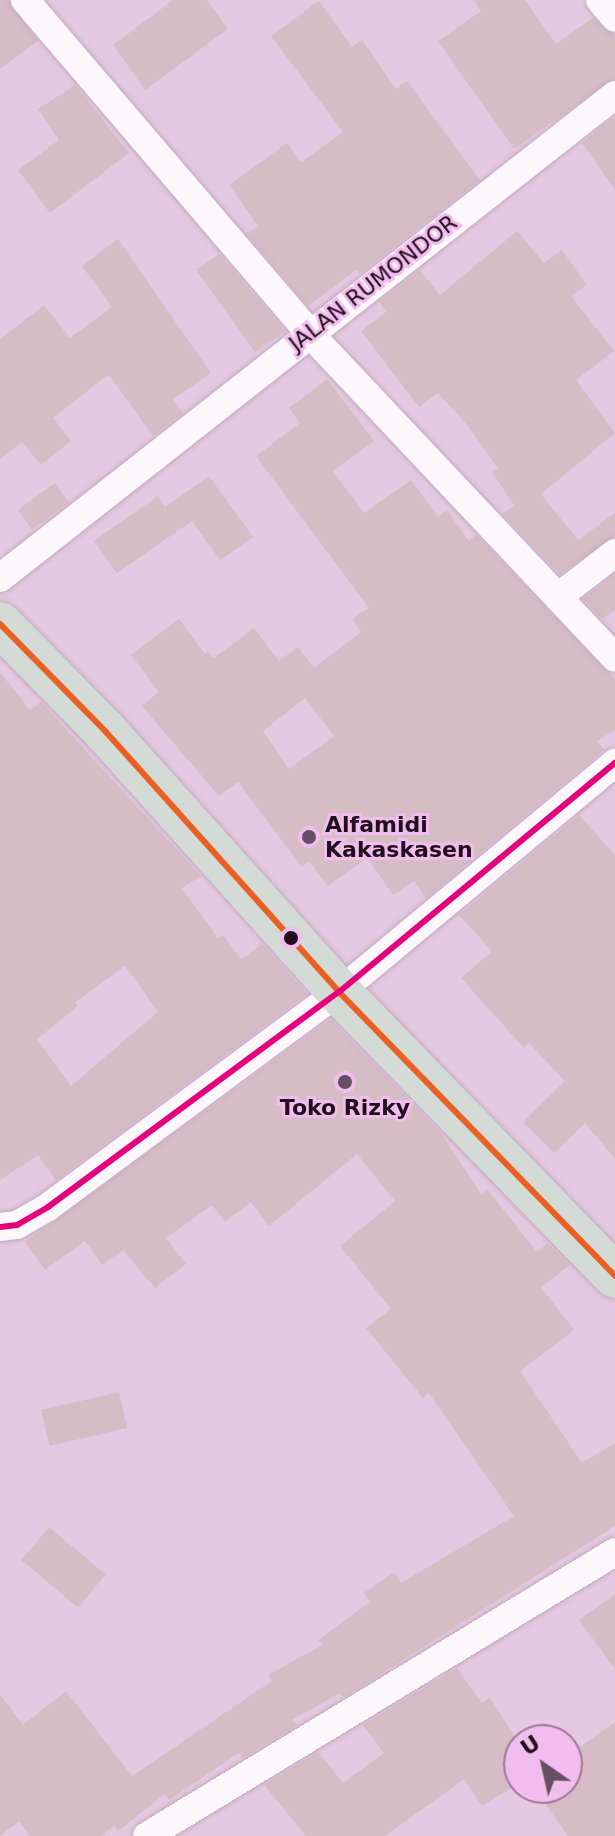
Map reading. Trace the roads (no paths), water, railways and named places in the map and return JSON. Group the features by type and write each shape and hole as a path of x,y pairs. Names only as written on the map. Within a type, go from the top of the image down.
{"highway":[{"path":"0,624 106,732 339,992 615,1276"}],"street":[{"path":"25,0 309,333 615,658"},
{"path":"600,0 615,18"},
{"name":"JALAN RUMONDOR","path":"0,578 607,100"},
{"path":"558,597 615,553"},
{"path":"0,1227 17,1225 48,1207 339,992 615,763"},
{"path":"147,1836 615,1552"}],"place":[{"name":"Alfamidi Kakaskasen","path":"309,837"},
{"name":"Toko Rizky","path":"345,1082"}]}
